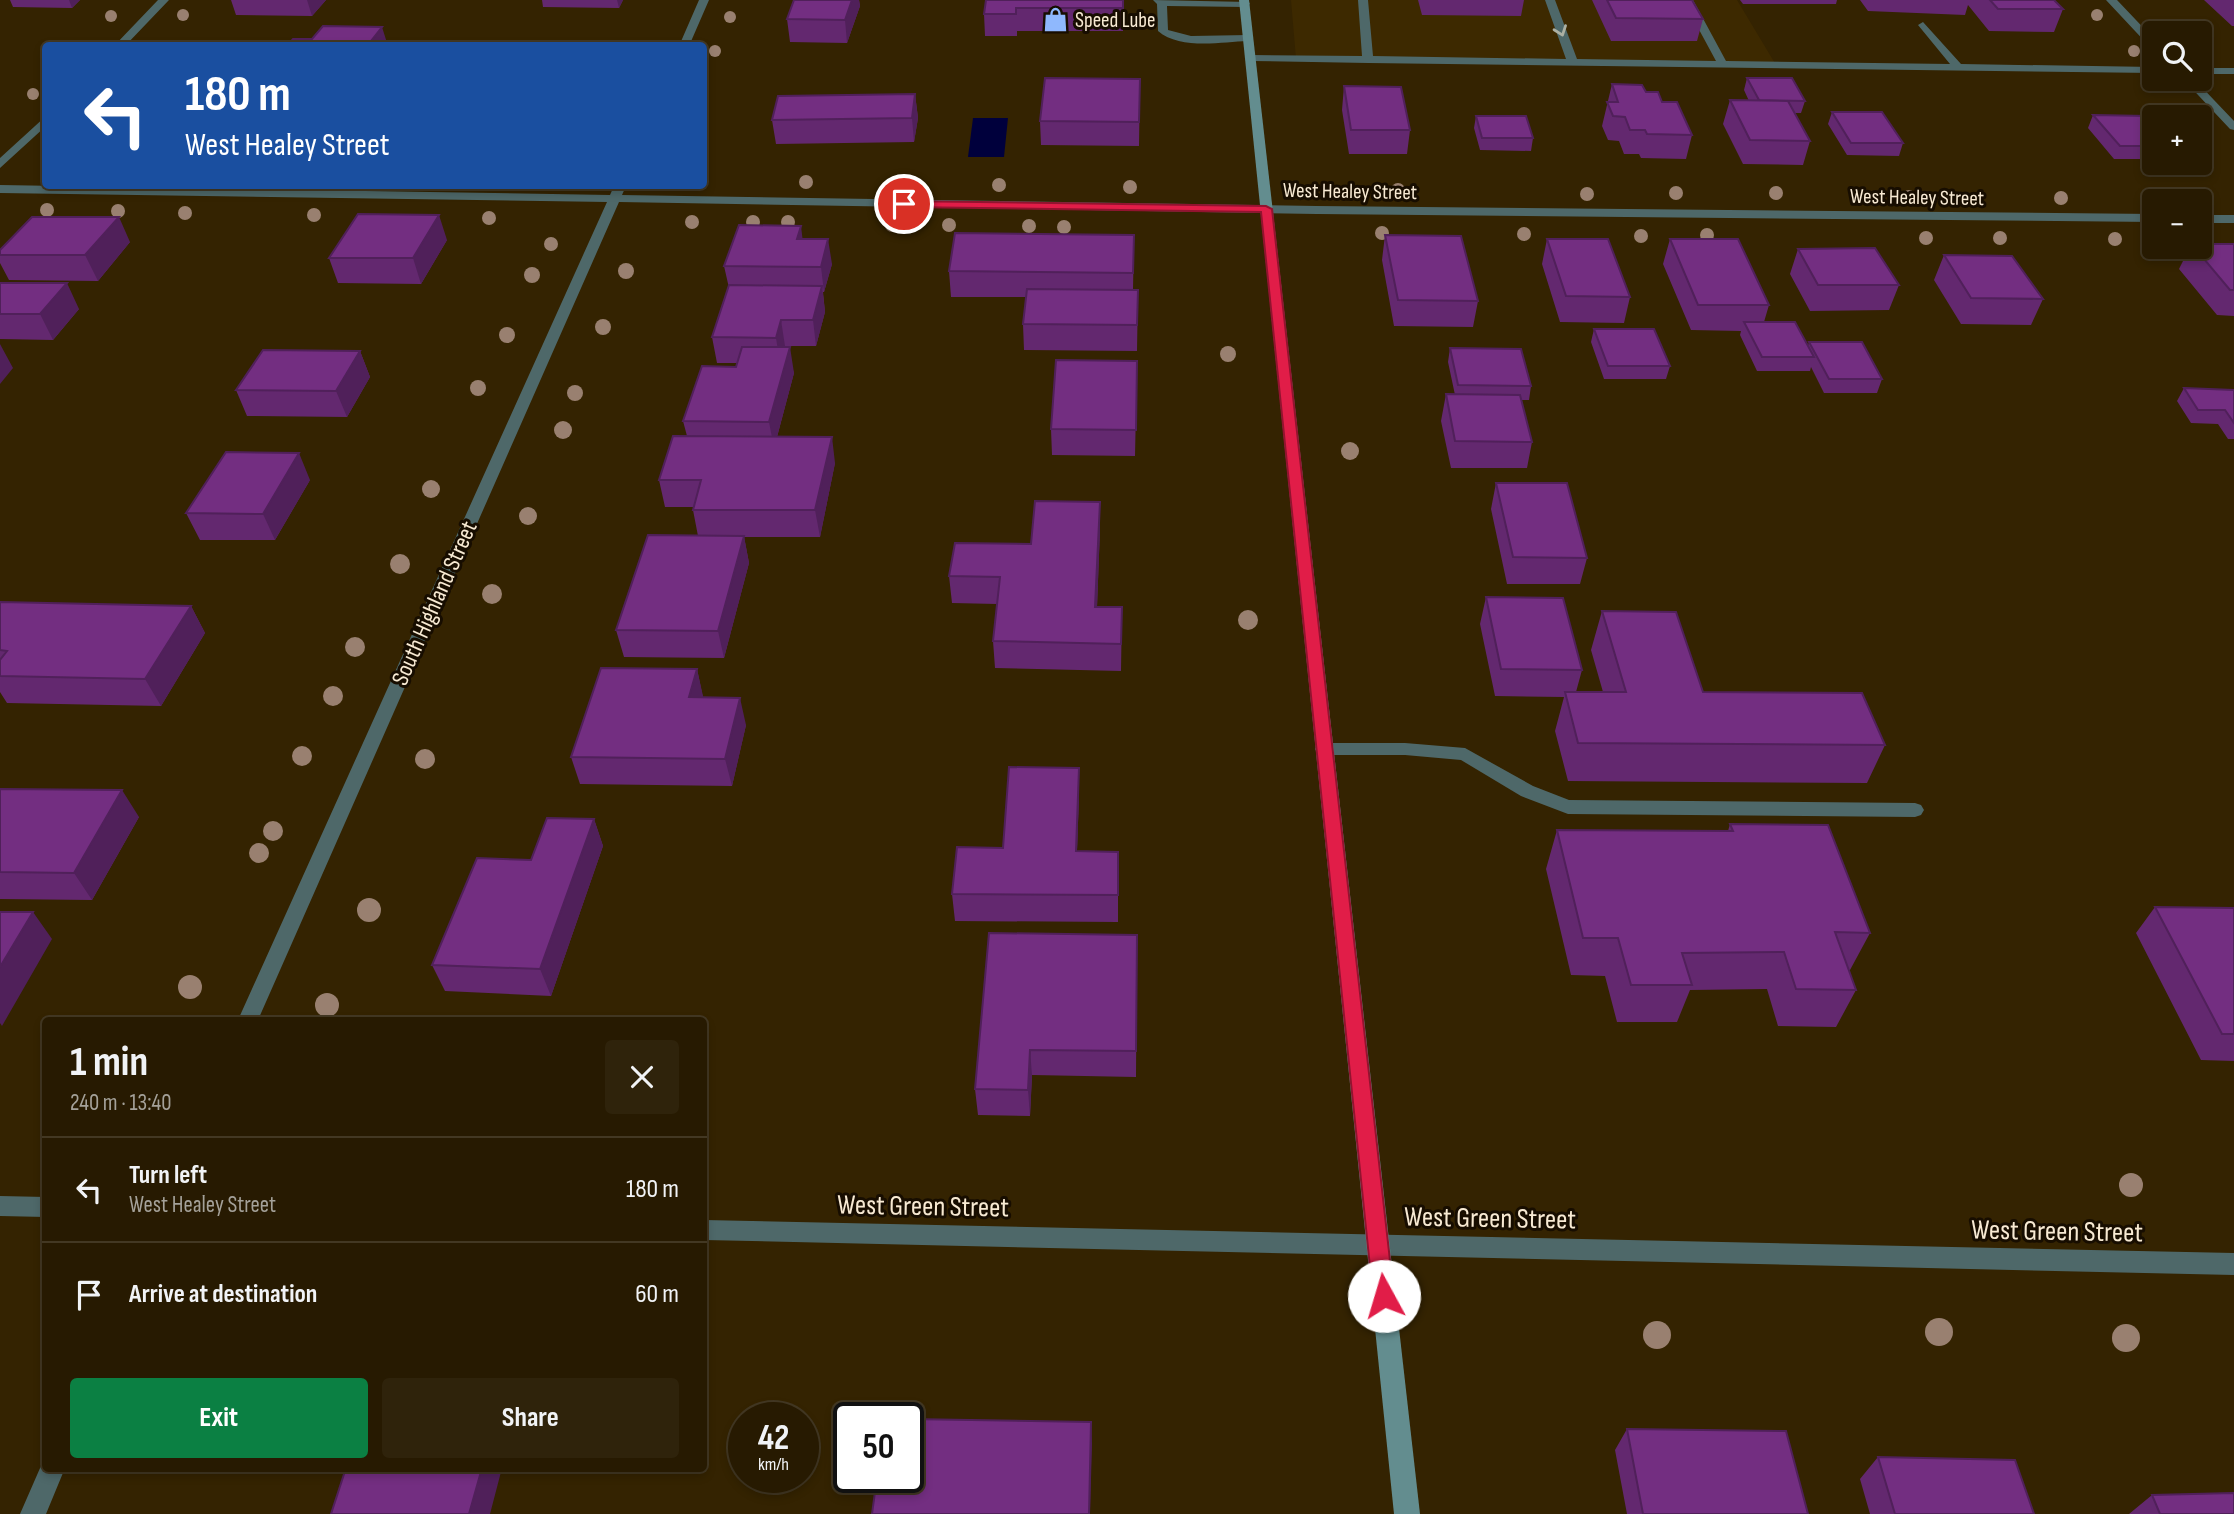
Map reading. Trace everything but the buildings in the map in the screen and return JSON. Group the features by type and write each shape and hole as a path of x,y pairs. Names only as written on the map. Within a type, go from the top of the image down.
{"main road":[{"path":"1245,2 1407,1514"}],"street":[{"path":"123,42 164,0"},
{"path":"686,42 704,0"},
{"path":"1363,0 1368,60"},
{"path":"1550,0 1573,63"},
{"path":"1688,0 1723,65"},
{"path":"2111,0 2142,32"},
{"path":"1245,2 1160,2 1163,31 1167,35 1181,38 1248,38"},
{"path":"1923,25 1959,68"},
{"path":"1251,58 2142,71"},
{"path":"2212,71 2234,71"},
{"path":"2200,91 2234,127"},
{"path":"0,165 42,123"},
{"name":"West Healey Street","path":"0,189 617,192 1266,209 2142,218"},
{"name":"South Highland Street","path":"249,1017 617,192"},
{"path":"2212,219 2234,219"},
{"path":"1324,749 1405,749 1465,754 1527,791 1568,807 1915,810"},
{"path":"0,1206 42,1207"},
{"name":"West Green Street","path":"707,1230 2234,1264"},
{"path":"33,1514 51,1472"}],"shaded area":[{"path":"1291,0 1737,0 1776,65 1296,59"},
{"path":"973,118 1008,118 1004,157 968,157"}],"place":[{"name":"Speed Lube","path":"1055,20"}],"route":[{"path":"904,204 1266,209 1384,1296"}]}
